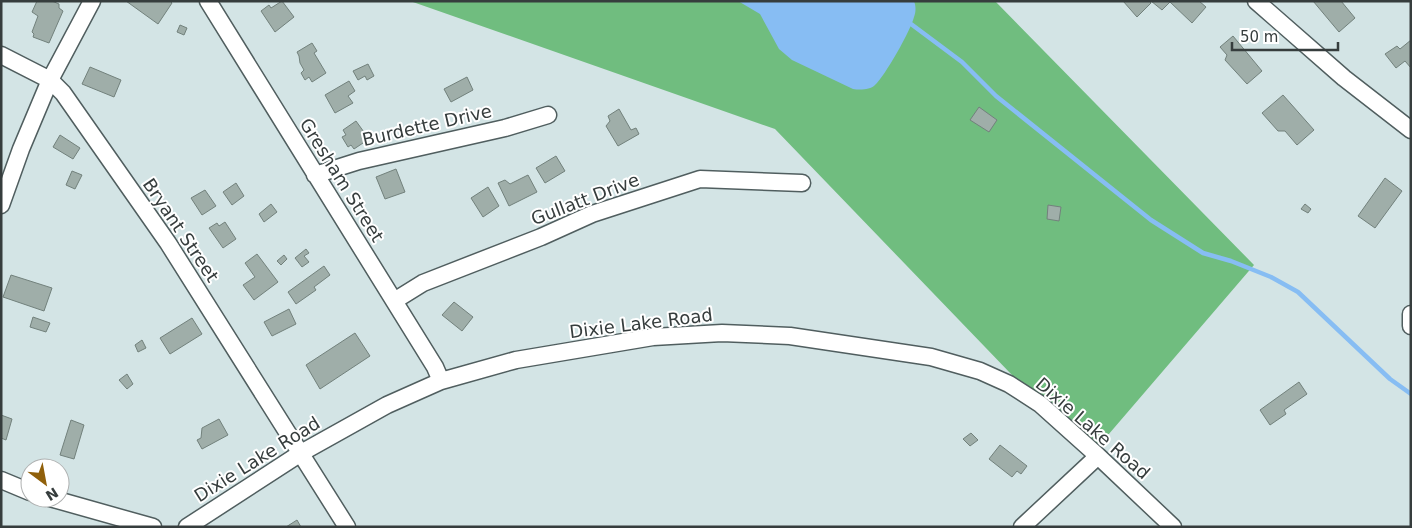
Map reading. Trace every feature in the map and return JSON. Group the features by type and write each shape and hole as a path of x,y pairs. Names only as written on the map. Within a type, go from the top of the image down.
{"street":[{"path":"1,206 21,149 50,80 92,1"},
{"name":"Gresham Street","path":"208,1 394,301 441,381"},
{"path":"1256,1 1344,78 1411,130"},
{"name":"Bryant Street","path":"1,55 50,80 63,93 168,244 347,527"},
{"name":"Burdette Drive","path":"316,175 359,161 505,128 548,115"},
{"name":"Gullatt Drive","path":"394,301 423,283 541,237 592,214 700,179 802,183"},
{"path":"1411,314 1411,326"},
{"name":"Dixie Lake Road","path":"186,527 302,454 387,405 441,381 516,360 653,337 722,333 790,336 931,357 980,371 1009,384 1040,404 1173,527"},
{"path":"1022,527 1098,456"},
{"path":"1,480 20,488"},
{"path":"70,504 153,527"}],"green space":[{"path":"410,1 995,1 1254,265 1090,456 775,129"}],"water":[{"path":"738,1 914,1 915,15 903,42 879,80 870,88 859,90 853,89 792,60 779,49 760,14"}],"building":[{"path":"37,1 52,1 59,4 59,8 63,11 49,43 33,37 34,34 32,32 38,16 32,12"},
{"path":"126,1 170,1 172,3 158,24"},
{"path":"282,1 294,17 275,32 261,11 269,5 271,8"},
{"path":"1123,1 1149,1 1151,3 1137,17"},
{"path":"1151,1 1199,1 1206,7 1192,23 1170,2 1162,10"},
{"path":"1313,1 1341,1 1355,18 1339,32"},
{"path":"180,25 187,28 184,35 177,32"},
{"path":"1233,36 1262,71 1247,84 1225,60 1227,55 1220,47"},
{"path":"1411,40 1411,68 1405,61 1396,68 1385,54 1397,46 1400,49"},
{"path":"312,43 317,51 314,53 326,73 312,82 309,77 305,80 301,73 304,70 297,52"},
{"path":"368,64 374,76 367,80 365,76 358,80 353,71"},
{"path":"90,67 121,80 114,97 82,84"},
{"path":"467,77 473,90 451,102 444,89"},
{"path":"349,81 355,91 348,96 353,103 335,113 325,95"},
{"path":"1283,95 1314,130 1297,145 1285,131 1278,131 1262,113"},
{"path":"979,107 997,120 989,132 970,120"},
{"path":"619,109 631,130 636,128 639,134 618,146 606,126 610,121 608,116"},
{"path":"356,121 369,139 354,149 351,145 348,147 342,137 346,135 343,130"},
{"path":"60,135 80,148 73,159 53,147"},
{"path":"556,156 565,171 545,183 536,168"},
{"path":"396,169 405,192 385,199 376,177"},
{"path":"72,171 82,175 75,189 66,185"},
{"path":"528,175 537,192 509,206 498,183 505,180 510,184"},
{"path":"1385,178 1402,191 1375,228 1358,216"},
{"path":"236,183 244,196 232,205 223,192"},
{"path":"488,187 499,206 483,217 471,198"},
{"path":"205,190 216,206 202,215 191,198"},
{"path":"271,204 277,212 264,222 259,214"},
{"path":"1305,204 1311,209 1308,213 1301,209"},
{"path":"1048,205 1061,207 1059,221 1047,219"},
{"path":"225,222 236,239 223,248 209,228 217,223 219,226"},
{"path":"306,249 309,253 304,256 309,262 302,267 295,258"},
{"path":"257,254 278,282 254,300 243,285 255,277 245,263"},
{"path":"284,255 287,259 281,265 277,261"},
{"path":"324,266 330,275 314,287 316,290 296,304 288,292"},
{"path":"11,275 52,288 44,311 3,297"},
{"path":"454,302 473,317 462,331 442,315"},
{"path":"289,309 296,324 272,336 264,322"},
{"path":"33,317 50,323 46,332 30,327"},
{"path":"192,318 202,334 170,354 160,338"},
{"path":"355,333 370,356 320,389 306,365"},
{"path":"142,340 146,348 138,352 135,345"},
{"path":"127,374 133,384 127,389 119,380"},
{"path":"1299,382 1307,394 1284,410 1286,414 1270,425 1260,410"},
{"path":"1,415 12,419 6,440 1,438"},
{"path":"219,419 228,435 202,449 197,440 201,438 202,428"},
{"path":"71,420 84,425 74,459 60,455"},
{"path":"971,433 978,440 970,446 963,439"},
{"path":"1000,445 1027,466 1021,474 1017,471 1012,477 989,459"},
{"path":"297,520 301,527 286,527"}],"waterway":[{"path":"911,24 962,62 996,96 1151,220 1203,253 1231,261 1271,277 1298,292 1390,379 1411,394"}]}
